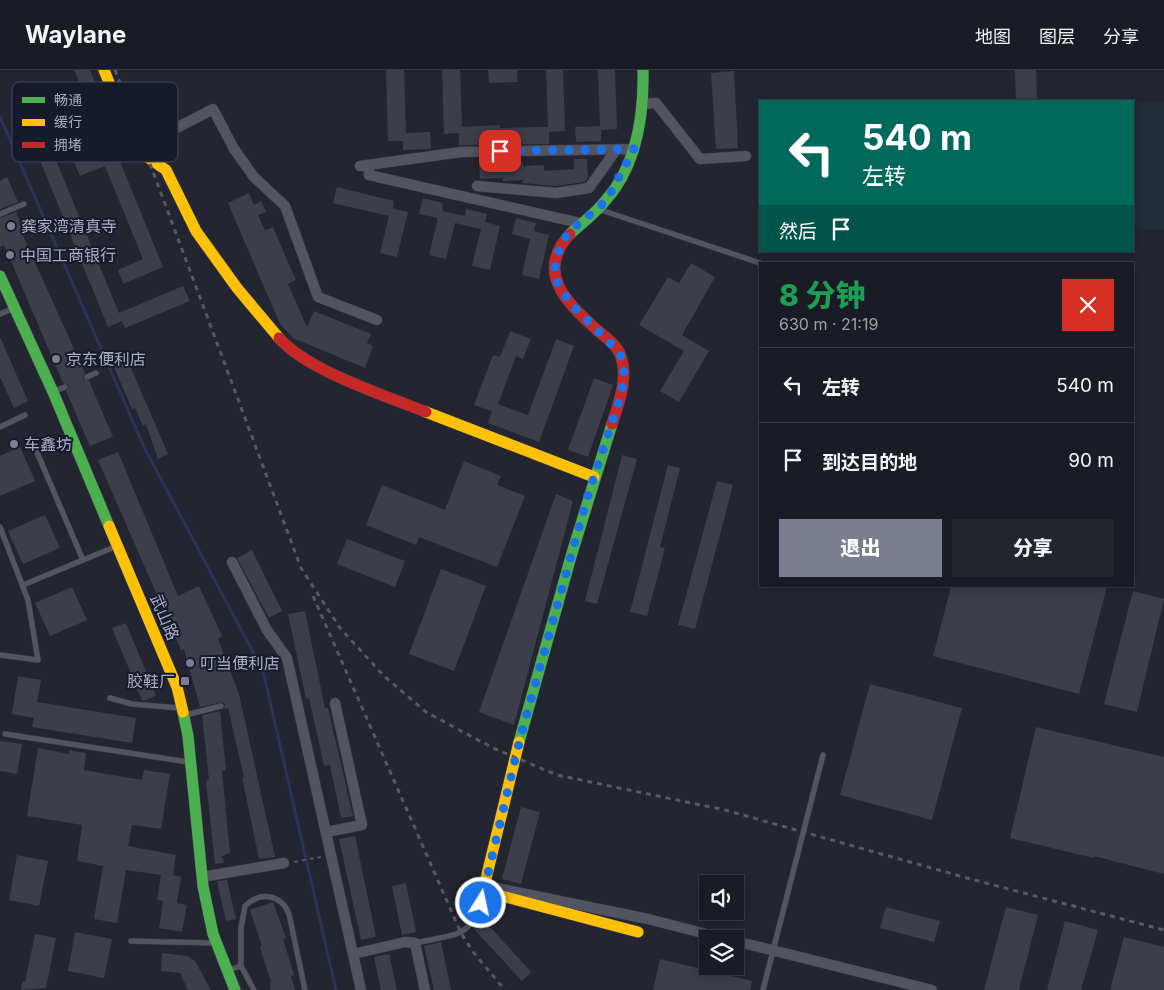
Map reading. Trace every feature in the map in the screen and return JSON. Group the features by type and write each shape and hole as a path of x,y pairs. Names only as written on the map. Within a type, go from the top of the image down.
{"street":[{"path":"104,70 109,82"},
{"path":"483,888 515,757 594,477 621,395 624,368 619,352 570,303 556,280 555,268 560,246 569,232 599,209 606,201 634,149 642,104 643,70"},
{"path":"642,104 656,104 700,159 746,156"},
{"path":"178,127 213,109 234,149 254,177 285,206 318,297 376,320"},
{"path":"580,223 369,175 364,166 460,152 634,149"},
{"path":"477,186 556,193 589,188 616,150"},
{"path":"155,162 166,170 196,231 237,288 289,349 347,382 594,477"},
{"name":"武山路","path":"0,276 52,392 177,687 183,712 190,763 202,877 216,943 235,990"},
{"path":"232,562 266,630 287,658 361,990"},
{"path":"326,832 362,825 335,704"},
{"path":"202,877 284,863"},
{"path":"483,888 638,932"},
{"path":"483,888 648,919 699,932"},
{"path":"353,954 405,942 415,944 424,990"},
{"path":"744,943 932,990"}],"lane":[{"path":"0,214 24,204"},
{"path":"599,209 759,263"},
{"path":"0,314 14,308"},
{"path":"87,377 96,373"},
{"path":"52,392 65,387"},
{"path":"0,426 25,415"},
{"path":"33,443 83,560"},
{"path":"0,527 28,600 38,660 0,655"},
{"path":"22,585 118,546"},
{"path":"110,698 132,704 183,712 221,706"},
{"path":"5,734 190,763"},
{"path":"763,990 823,756"},
{"path":"415,944 461,933 479,914 483,888"},
{"path":"254,990 241,966 241,928 245,906 260,896 272,896 284,905 289,914 305,990"},
{"path":"131,941 216,943"},
{"path":"226,970 241,966"}],"path":[{"path":"284,863 314,858"}],"shaded area":[{"path":"1164,102 1164,229 1134,229 1134,103"}],"building":[{"path":"74,70 90,70 95,82 79,82"},
{"path":"386,70 404,70 406,133 430,132 431,149 403,150 403,141 388,141"},
{"path":"442,70 460,70 462,127 500,125 500,128 548,127 546,70 563,70 565,131 549,132 549,144 459,145 459,133 444,134"},
{"path":"488,70 517,70 518,82 489,83"},
{"path":"598,70 615,70 617,129 601,130 601,141 576,142 575,127 600,126"},
{"path":"1015,70 1036,70 1037,100 1016,100"},
{"path":"734,71 738,148 716,149 711,73"},
{"path":"495,158 496,163 523,162 523,166 544,165 544,171 574,169 574,159 587,159 588,177 585,182 556,186 523,183 523,180 503,181 503,178 480,179 479,159"},
{"path":"41,162 57,162 119,313 183,286 190,301 125,328 122,321 108,327"},
{"path":"74,162 120,162 163,267 123,284 118,270 143,259 105,166 80,176"},
{"path":"7,177 18,202 0,209 0,181"},
{"path":"337,187 394,201 393,209 408,212 397,257 380,253 389,216 333,203"},
{"path":"249,193 254,205 261,201 266,212 258,215 265,230 273,227 296,280 288,284 307,327 314,311 371,334 367,343 373,346 365,368 293,338 280,324 228,203"},
{"path":"423,198 443,203 442,211 465,216 466,209 487,214 485,222 500,226 490,270 472,266 481,229 455,223 446,259 429,255 438,218 419,214"},
{"path":"16,212 25,235 23,236 85,373 83,378 89,381 113,437 90,446 66,391 69,385 63,383 4,245 0,247 0,218"},
{"path":"516,218 536,223 534,231 549,235 539,279 522,275 530,239 512,234"},
{"path":"691,263 715,277 682,335 709,351 679,402 660,391 684,351 639,325 668,277 679,283"},
{"path":"510,331 531,339 523,359 516,356 498,404 528,415 556,339 574,346 539,442 488,423 492,411 474,405 493,355 500,357"},
{"path":"0,337 28,401 14,408 0,377"},
{"path":"127,359 168,454 158,459 146,424 143,426 135,408 132,409 113,365"},
{"path":"594,378 613,385 588,457 568,450"},
{"path":"20,447 35,481 0,496 0,456"},
{"path":"118,452 178,596 199,586 222,636 218,639 239,694 275,857 259,859 242,777 244,777 228,708 224,709 225,704 222,702 200,707 184,649 181,650 98,460"},
{"path":"622,455 637,459 597,604 585,601"},
{"path":"464,461 501,476 497,485 525,496 497,567 419,537 416,545 366,525 382,485 445,510"},
{"path":"668,465 680,468 660,547 665,548 647,616 630,612"},
{"path":"717,481 733,485 695,629 678,625"},
{"path":"556,494 573,501 514,725 479,712"},
{"path":"45,515 60,548 23,564 8,531"},
{"path":"347,539 405,561 395,587 337,564"},
{"path":"252,550 282,611 269,618 237,558"},
{"path":"441,569 486,586 454,671 409,654"},
{"path":"72,587 87,620 50,636 35,603"},
{"path":"951,587 1107,587 1079,694 933,656"},
{"path":"1133,591 1164,599 1137,712 1104,704"},
{"path":"305,611 325,708 328,708 353,816 341,818 330,765 324,766 309,698 306,699 288,614"},
{"path":"126,623 156,696 144,701 112,628"},
{"path":"18,676 41,680 37,702 136,718 132,743 32,727 34,718 12,714"},
{"path":"870,684 962,708 932,820 840,795"},
{"path":"220,711 226,770 222,771 230,853 222,856 224,863 215,864 206,781 209,780 202,715"},
{"path":"1036,727 1164,757 1164,874 1094,856 1094,858 1010,838"},
{"path":"0,741 22,744 17,774 0,771"},
{"path":"38,748 69,754 69,750 86,753 84,770 142,780 144,770 170,774 161,829 132,825 128,846 176,855 173,875 181,877 177,903 187,905 182,932 159,928 163,901 157,900 161,875 126,870 117,923 94,919 103,866 77,861 82,825 27,816"},
{"path":"521,807 540,812 521,884 502,879"},
{"path":"355,836 376,937 361,940 339,839"},
{"path":"17,855 48,861 39,906 9,900"},
{"path":"227,880 236,919 226,921 217,881"},
{"path":"406,883 416,932 402,935 392,886"},
{"path":"273,902 286,938 283,939 294,975 291,976 295,990 271,990 269,983 271,983 260,947 262,946 250,910"},
{"path":"886,907 940,921 934,942 880,928"},
{"path":"1006,907 1038,915 1019,990 984,990"},
{"path":"484,920 531,972 522,981 474,929"},
{"path":"1065,921 1098,930 1081,990 1047,990"},
{"path":"75,932 112,939 104,978 68,971"},
{"path":"35,934 56,938 46,988 21,990 23,981 25,982"},
{"path":"1124,937 1164,947 1164,990 1110,990"},
{"path":"441,942 451,990 434,990 424,946"},
{"path":"162,953 187,956 195,961 211,990 188,990 180,973 161,971"},
{"path":"389,954 397,990 381,990 374,957"},
{"path":"660,959 699,968 699,975 727,975 752,981 750,990 653,990"}],"waterway":[{"path":"0,117 12,144"},
{"path":"20,162 144,447 263,671 336,990"}],"railway":[{"path":"115,70 119,82"},
{"path":"149,162 301,568 340,628 384,676 426,712 493,748 557,775 725,810 967,878 1164,930"},
{"path":"313,596 461,933 473,952 505,990"}],"traffic: fast":[{"path":"570,234 602,205 617,186 625,171 632,155 640,122 643,70"},
{"path":"0,276 53,392 109,526"},
{"path":"519,742 572,553 612,424"},
{"path":"183,712 188,736 203,886 213,934 235,990"}],"traffic: slow":[{"path":"104,70 109,82"},
{"path":"155,162 166,170 196,231 237,288 279,338"},
{"path":"426,412 594,477"},
{"path":"109,526 177,687 183,712"},
{"path":"519,742 483,891 638,932"}],"traffic: jam":[{"path":"570,234 560,248 555,261 555,274 559,286 574,308 616,347 623,363 622,389 612,424"},
{"path":"279,338 292,350 327,371 426,412"}],"place":[{"name":"龚家湾清真寺","path":"11,226"},
{"name":"中国工商银行","path":"10,255"},
{"name":"京东便利店","path":"56,359"},
{"name":"车鑫坊","path":"14,444"},
{"name":"叮当便利店","path":"190,663"},
{"name":"胶鞋厂","path":"185,681"}],"route":[{"path":"481,903 515,757 588,495 624,381 623,360 619,352 570,303 561,291 556,280 556,256 569,232 599,209 606,201 634,149 500,151"}]}
